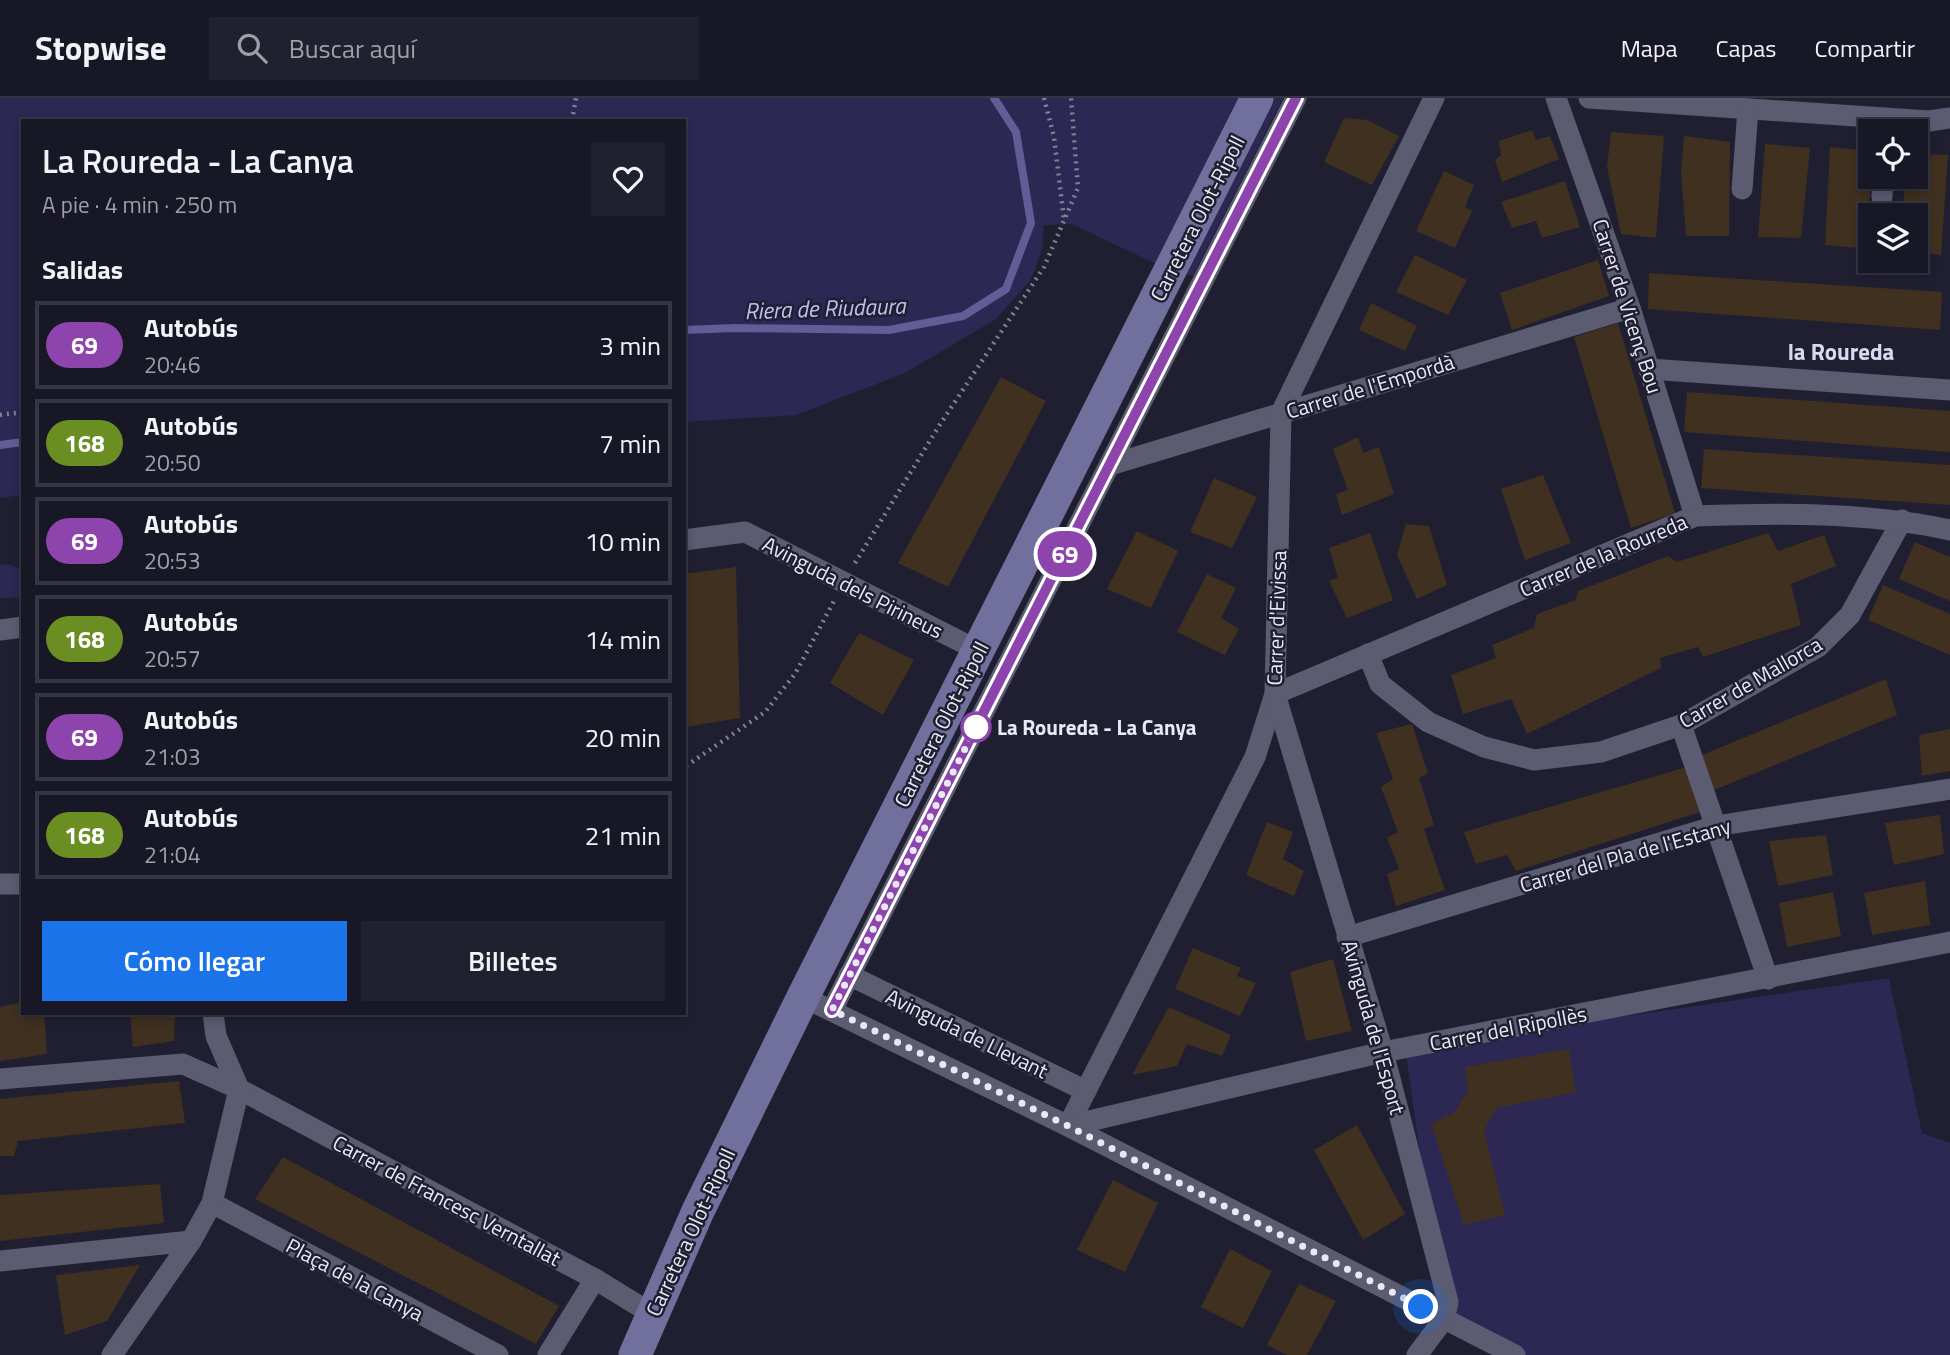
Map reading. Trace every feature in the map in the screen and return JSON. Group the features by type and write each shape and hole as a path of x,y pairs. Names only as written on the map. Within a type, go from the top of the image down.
{"main road":[{"name":"Carretera Olot-Ripoll","path":"635,1355 698,1210 818,1004 979,651 1257,98"}],"street":[{"path":"818,1004 849,975 1296,98"},
{"name":"Carrer d'Eivissa","path":"1068,1126 1255,757 1275,694 1281,413 1434,98"},
{"name":"Carrer de Vicenç Bou","path":"1556,98 1630,308 1695,516"},
{"path":"1589,98 1648,99 1858,121"},
{"path":"1742,189 1748,110"},
{"path":"1928,121 1950,118"},
{"name":"Carrer de l'Empordà","path":"1110,465 1630,308"},
{"path":"1649,369 1950,390"},
{"name":"Carrer de la Roureda","path":"1275,694 1695,516 1770,513 1902,520 1950,530"},
{"name":"Carrer de Mallorca","path":"1368,654 1380,684 1429,722 1484,747 1534,760 1601,752 1681,725 1818,647 1850,615 1902,520"},
{"name":"Avinguda dels Pirineus","path":"686,540 745,532 979,651"},
{"path":"0,630 21,627"},
{"name":"Avinguda de l'Esport","path":"1275,694 1383,1052 1448,1303 1444,1319"},
{"path":"1681,725 1768,979"},
{"name":"Carrer del Pla de l'Estany","path":"1348,937 1716,825 1950,789"},
{"path":"0,884 21,884"},
{"name":"Carrer del Ripollès","path":"1068,1126 1383,1052 1950,942"},
{"name":"Avinguda de Llevant","path":"849,975 1086,1091"},
{"name":"Avinguda de Llevant","path":"818,1004 1068,1126 1516,1355"},
{"path":"112,1355 191,1241 212,1203 239,1089 216,1036 213,1015"},
{"name":"Carrer de Francesc Verntallat","path":"0,1079 183,1064 239,1089 595,1279 653,1314"},
{"name":"Plaça de la Canya","path":"212,1203 498,1355"},
{"path":"0,1261 191,1241"},
{"path":"548,1355 595,1279"},
{"path":"1417,1355 1444,1319"}],"path":[{"path":"572,119 576,98"},
{"path":"1044,98 1054,137 1064,220"},
{"path":"686,766 765,712 795,674 844,582 939,426 1044,267 1078,188 1071,98"},
{"path":"0,415 21,412"}],"shaded area":[{"path":"0,98 1283,98 1193,276 1158,265 1072,224 1044,225 1042,249 1029,282 996,319 905,373 796,415 686,422 686,119 21,119 21,495 0,498"},
{"path":"0,564 21,569 21,597 0,598"},
{"path":"1889,978 1922,1133 1950,1143 1950,1355 1519,1355 1444,1319 1405,1048"}],"building":[{"path":"1344,118 1367,120 1399,136 1372,185 1324,162"},
{"path":"1532,130 1536,140 1550,136 1559,159 1502,182 1495,160 1501,155 1499,141"},
{"path":"1611,132 1664,136 1656,238 1621,234 1607,167"},
{"path":"1684,136 1730,142 1729,236 1686,236 1681,173"},
{"path":"1765,144 1810,148 1801,238 1758,237"},
{"path":"1830,147 1858,150 1858,189 1870,189 1869,203 1858,203 1858,248 1825,245"},
{"path":"1928,154 1948,155 1941,255 1928,253 1928,203 1903,203 1905,189 1928,189"},
{"path":"1444,171 1474,185 1465,207 1472,211 1455,248 1416,231"},
{"path":"1565,181 1580,227 1542,238 1536,221 1512,228 1501,202"},
{"path":"1415,255 1467,280 1448,315 1396,292"},
{"path":"1598,260 1609,296 1512,330 1500,293"},
{"path":"1649,273 1942,292 1940,330 1648,309"},
{"path":"1371,303 1417,326 1405,351 1359,330"},
{"path":"1618,323 1675,513 1631,528 1574,337"},
{"path":"1001,377 1046,401 948,587 898,563"},
{"path":"1687,392 1950,411 1950,452 1684,432"},
{"path":"1358,437 1363,453 1379,447 1394,494 1342,515 1336,494 1348,490 1333,449"},
{"path":"1704,449 1950,465 1950,505 1701,488"},
{"path":"1543,475 1571,543 1525,560 1501,489"},
{"path":"1214,478 1257,497 1232,548 1190,532"},
{"path":"1406,524 1429,526 1447,585 1417,599 1397,555"},
{"path":"1137,531 1178,551 1151,608 1107,589"},
{"path":"1370,533 1393,600 1347,618 1329,581 1338,578 1329,548"},
{"path":"1768,533 1778,551 1824,535 1836,566 1791,584 1801,625 1703,657 1698,647 1660,658 1661,668 1527,734 1511,699 1463,714 1451,675 1496,658 1492,645 1534,628 1537,614 1576,600 1578,591 1668,556 1677,562"},
{"path":"1915,542 1950,557 1950,601 1899,579"},
{"path":"736,567 740,718 686,727 686,574"},
{"path":"1207,574 1236,588 1221,618 1239,629 1225,655 1177,632"},
{"path":"1883,585 1950,614 1950,655 1868,620"},
{"path":"859,633 914,660 883,715 830,683"},
{"path":"1886,679 1897,715 1714,790 1702,755"},
{"path":"1412,724 1428,773 1419,778 1434,825 1424,829 1445,890 1396,906 1387,874 1399,869 1387,838 1398,832 1381,787 1393,779 1376,733"},
{"path":"1950,729 1950,771 1922,776 1919,735"},
{"path":"1687,767 1700,812 1516,871 1507,855 1476,864 1464,832"},
{"path":"1940,815 1944,854 1894,865 1885,823"},
{"path":"1267,822 1293,832 1283,859 1304,871 1294,896 1246,875"},
{"path":"1826,835 1833,875 1778,886 1769,841"},
{"path":"1925,881 1930,925 1872,935 1864,893"},
{"path":"1833,892 1841,936 1787,947 1779,903"},
{"path":"1193,948 1241,968 1237,976 1256,983 1240,1016 1175,989"},
{"path":"1333,959 1352,1031 1306,1041 1290,972"},
{"path":"21,1002 21,1015 44,1015 47,1054 0,1061 0,1007"},
{"path":"1169,1007 1231,1035 1222,1056 1187,1044 1177,1066 1132,1075"},
{"path":"130,1015 175,1015 174,1041 133,1047"},
{"path":"1569,1049 1576,1092 1496,1108 1484,1131 1505,1215 1464,1225 1431,1124 1455,1112 1468,1091 1465,1067"},
{"path":"179,1081 185,1123 18,1141 14,1156 0,1156 0,1099"},
{"path":"1357,1125 1405,1214 1363,1240 1314,1150"},
{"path":"283,1157 559,1306 536,1344 255,1199"},
{"path":"1113,1180 1158,1203 1125,1272 1077,1250"},
{"path":"160,1184 164,1223 0,1241 0,1195"},
{"path":"1230,1249 1272,1271 1243,1328 1201,1307"},
{"path":"140,1265 107,1321 65,1335 56,1275"},
{"path":"1299,1284 1336,1301 1307,1355 1287,1355 1267,1345"}],"waterway":[{"name":"Riera de Riudaura","path":"686,330 889,330 963,316 1006,289 1031,223 1016,132 994,98"},
{"name":"Riera de Riudaura","path":"0,445 21,442"}],"bus line":[{"name":"69","path":"832,1010 1296,98"}],"place":[{"name":"La Roureda - La Canya","path":"976,727"}],"district":[{"name":"la Roureda","path":"1841,351"}],"route":[{"path":"976,727 832,1010 1068,1126 1421,1307"}]}
